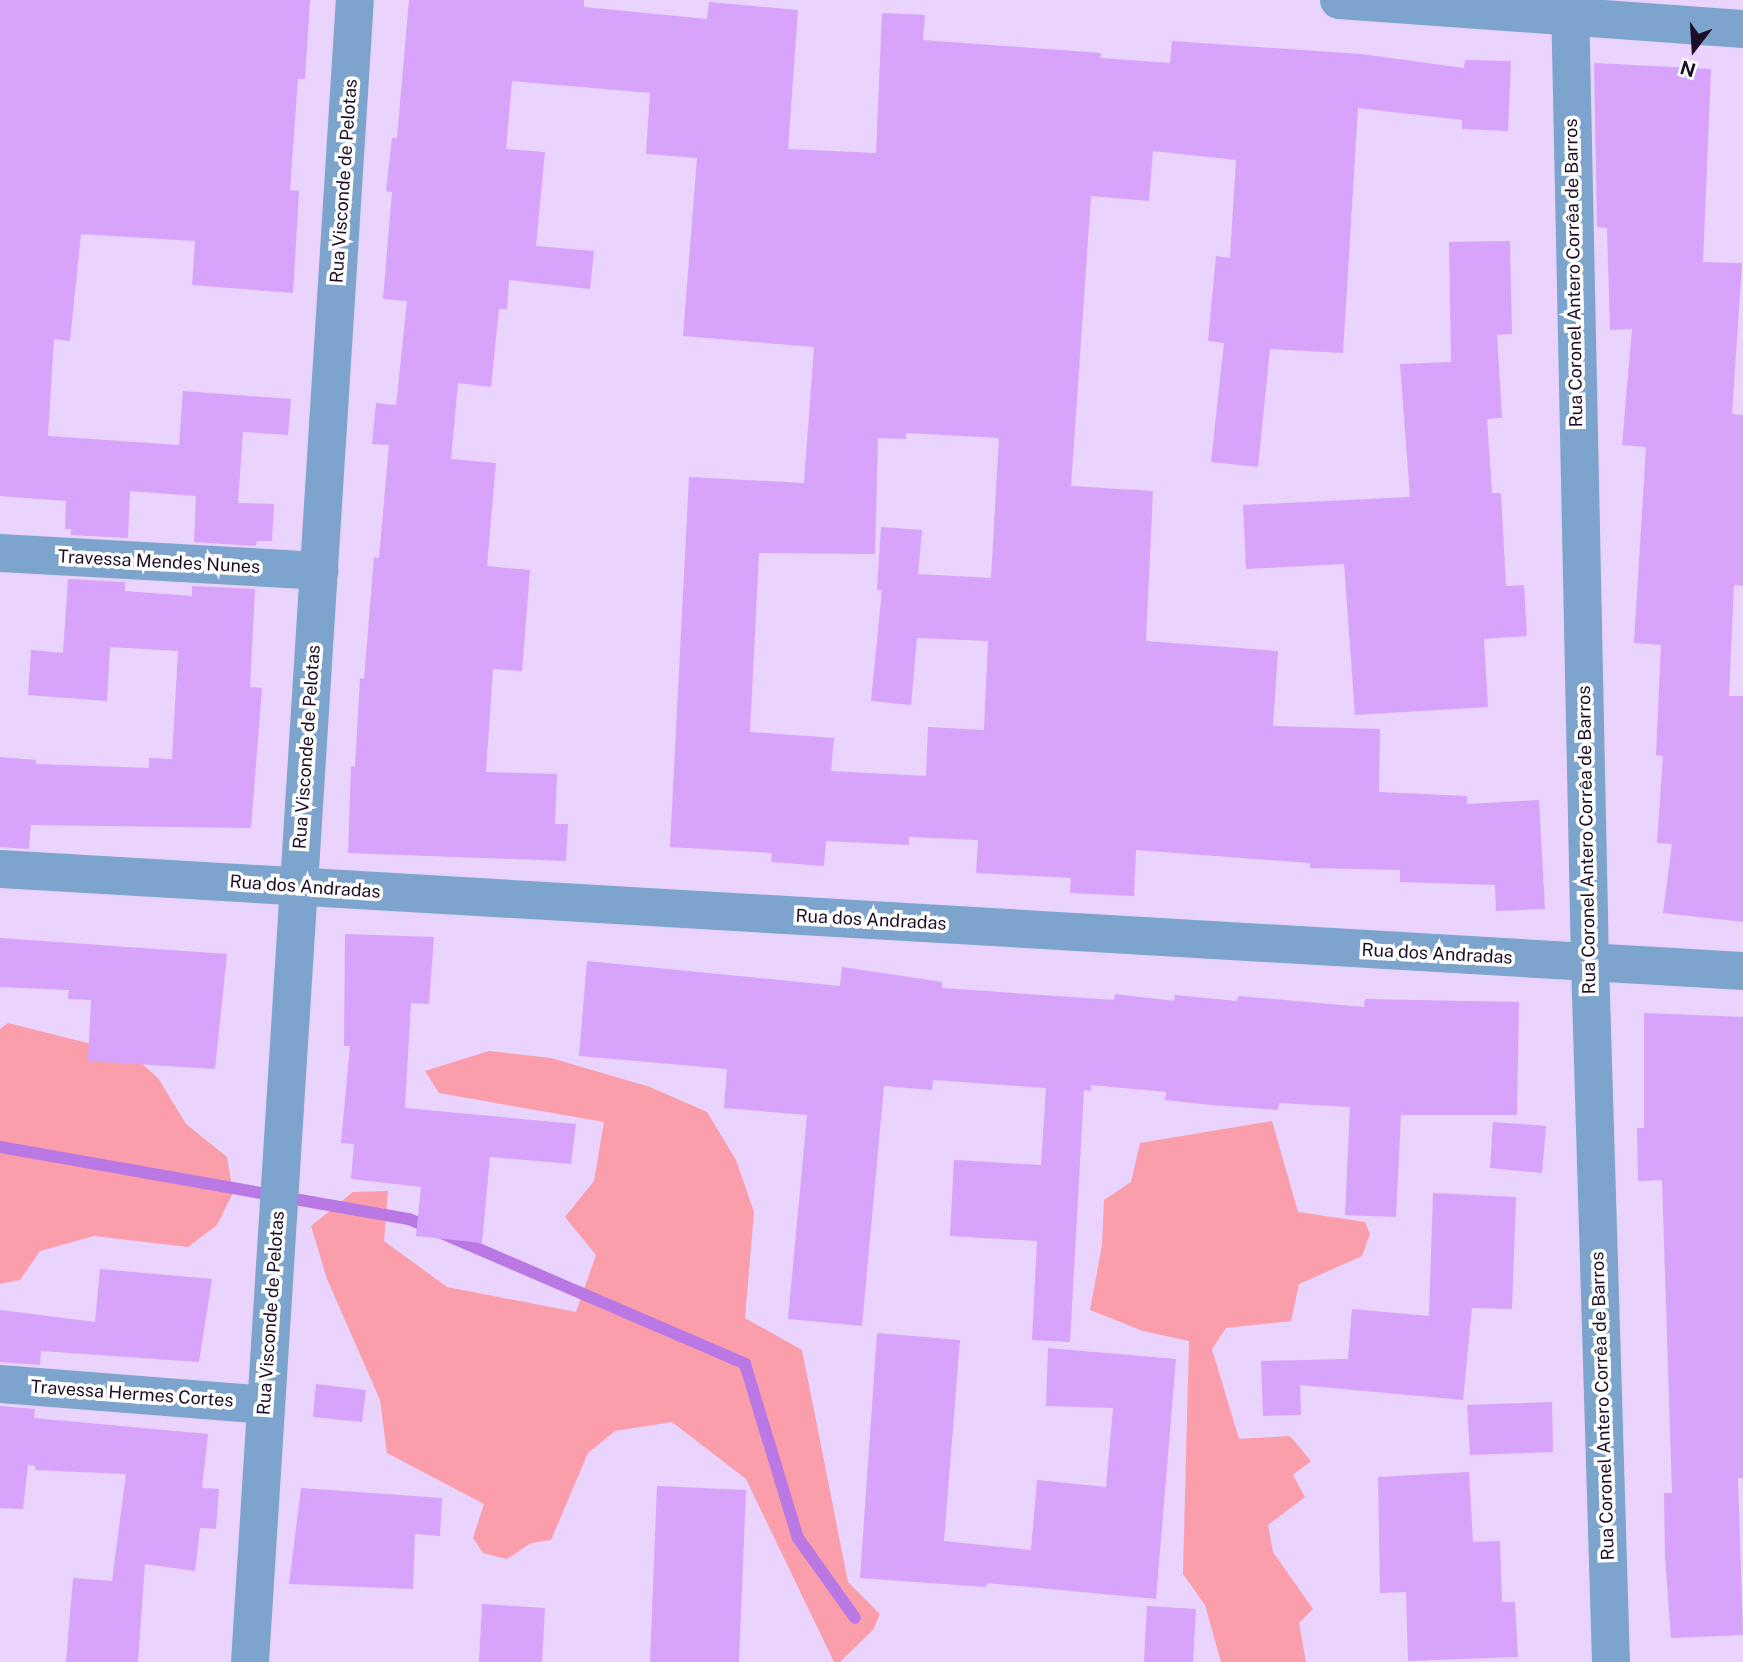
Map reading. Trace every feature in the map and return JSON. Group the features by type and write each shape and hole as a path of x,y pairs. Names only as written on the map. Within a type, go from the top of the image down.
{"street":[{"name":"Rua Visconde de Pelotas","path":"250,1662 355,0"},
{"path":"1339,0 1569,9 1743,29"},
{"name":"Rua Coronel Antero Corrêa de Barros","path":"1569,9 1590,963 1611,1662"},
{"name":"Travessa Mendes Nunes","path":"0,553 319,571"},
{"name":"Rua dos Andradas","path":"0,869 1743,971"},
{"name":"Travessa Hermes Cortes","path":"0,1384 265,1405"}],"shaded area":[{"path":"8,1023 131,1054 158,1078 186,1124 227,1157 233,1193 217,1225 188,1247 94,1236 40,1251 20,1280 0,1284 0,1029"},
{"path":"489,1051 551,1058 650,1087 707,1112 736,1160 754,1212 745,1318 802,1350 848,1582 880,1614 873,1630 840,1662 834,1662 746,1479 672,1422 615,1431 588,1453 551,1540 531,1543 507,1559 483,1553 473,1538 484,1504 387,1453 380,1400 327,1279 311,1226 353,1192 388,1191 384,1241 447,1287 576,1312 596,1255 565,1217 594,1181 604,1122 439,1093 425,1071"},
{"path":"1272,1121 1298,1212 1365,1222 1370,1234 1362,1256 1299,1284 1291,1321 1226,1328 1212,1349 1239,1439 1290,1436 1311,1461 1293,1475 1305,1497 1268,1525 1273,1552 1313,1609 1299,1623 1306,1662 1221,1662 1205,1605 1183,1574 1189,1341 1143,1331 1090,1310 1102,1245 1104,1200 1131,1182 1140,1143"}],"building":[{"path":"0,0 310,0 305,79 298,79 290,190 299,191 293,293 192,285 195,241 81,234 70,341 54,339 48,436 179,445 183,391 291,399 288,435 243,432 238,503 274,504 272,541 257,541 256,546 194,542 196,496 130,491 128,538 71,535 71,529 65,529 66,501 0,496"},
{"path":"409,0 584,0 584,7 707,19 709,2 798,10 788,149 876,153 882,13 925,15 923,40 1101,53 1100,58 1170,63 1172,41 1361,54 1464,68 1465,60 1511,61 1508,131 1462,129 1462,120 1358,108 1343,353 1270,349 1258,467 1211,462 1224,343 1208,341 1216,256 1230,258 1236,160 1153,151 1149,201 1091,196 1071,486 1153,491 1146,641 1278,651 1273,726 1380,729 1379,792 1467,796 1467,804 1539,800 1545,909 1496,911 1495,885 1400,882 1400,870 1310,868 1310,863 1136,850 1134,896 1070,893 1071,878 976,873 978,840 909,837 909,845 826,841 824,866 771,862 772,853 670,847 689,477 804,483 814,347 683,336 697,158 646,154 650,93 512,81 506,149 545,152 536,246 594,251 590,289 509,280 507,309 499,309 491,387 458,383 451,459 496,463 487,566 530,570 522,671 493,669 486,772 557,774 555,824 568,824 566,861 348,853 351,766 355,767 360,678 364,679 374,557 379,558 389,445 372,444 376,403 396,405 407,301 383,299 392,192 386,191 392,138 397,138","holes":["906,433 999,438 991,578 918,574 922,530 881,527 877,590 882,590 871,701 911,705 917,638 988,641 984,730 928,727 926,776 831,771 834,738 750,732 759,553 875,554 878,438 906,439"]},
{"path":"1594,63 1711,69 1703,262 1742,263 1732,414 1743,415 1743,586 1734,585 1729,696 1743,696 1743,922 1663,913 1672,844 1657,843 1663,756 1656,755 1661,645 1634,643 1646,447 1622,445 1632,329 1610,330 1607,228 1597,227"},
{"path":"1510,241 1512,334 1497,335 1502,418 1487,419 1492,493 1501,493 1506,586 1524,585 1527,636 1484,639 1488,707 1355,715 1344,564 1246,569 1243,505 1410,497 1400,364 1451,362 1449,242"},
{"path":"68,579 125,582 125,591 192,596 192,586 255,589 250,687 262,688 251,828 31,825 29,849 0,847 0,757 36,760 36,764 149,768 149,758 172,759 178,651 110,647 107,701 28,695 31,650 63,653"},
{"path":"345,934 434,937 429,1004 411,1003 405,1108 576,1124 571,1164 490,1157 482,1243 416,1236 421,1187 351,1179 354,1144 341,1143 350,1046 344,1046"},
{"path":"0,938 227,954 215,1069 88,1061 91,1000 68,999 69,990 0,987"},
{"path":"587,961 840,986 842,967 942,982 942,988 1114,1000 1115,994 1174,1001 1175,995 1237,1001 1238,996 1364,1007 1365,999 1519,1002 1517,1115 1401,1115 1396,1217 1345,1215 1350,1107 1279,1103 1278,1110 1211,1105 1165,1100 1166,1092 1091,1085 1091,1091 1084,1090 1070,1342 1032,1340 1037,1241 950,1236 954,1160 1041,1165 1046,1088 933,1080 932,1090 884,1086 862,1326 788,1319 807,1115 724,1108 727,1069 579,1056"},
{"path":"1644,1013 1743,1017 1743,1478 1738,1478 1743,1635 1671,1638 1665,1557 1664,1493 1672,1493 1662,1180 1638,1181 1637,1128 1644,1128"},
{"path":"1493,1122 1546,1126 1542,1173 1490,1168"},
{"path":"1433,1193 1516,1197 1512,1309 1472,1308 1463,1400 1300,1385 1301,1415 1263,1416 1261,1361 1348,1359 1352,1309 1429,1316"},
{"path":"100,1269 212,1279 199,1362 41,1351 40,1365 0,1362 0,1310 95,1322"},
{"path":"877,1333 960,1340 944,1541 1031,1550 1037,1480 1106,1487 1113,1408 1046,1406 1048,1348 1176,1359 1156,1599 987,1583 986,1587 860,1578"},
{"path":"316,1384 366,1390 362,1422 313,1417"},
{"path":"1552,1402 1553,1452 1470,1455 1467,1405"},
{"path":"0,1406 35,1409 34,1418 208,1434 202,1488 219,1489 216,1529 200,1528 195,1571 145,1564 138,1662 66,1662 73,1578 112,1581 126,1474 35,1470 35,1466 28,1465 23,1509 0,1508"},
{"path":"1469,1472 1473,1542 1500,1541 1502,1602 1515,1602 1518,1657 1408,1661 1406,1592 1380,1593 1378,1477"},
{"path":"657,1486 746,1490 739,1662 650,1662"},
{"path":"301,1488 442,1498 440,1536 415,1534 413,1589 289,1584"},
{"path":"482,1604 545,1608 542,1662 479,1662"},
{"path":"1147,1606 1196,1609 1193,1662 1144,1662"}],"waterway":[{"path":"0,1147 409,1219 745,1364 798,1538 855,1618"}]}
